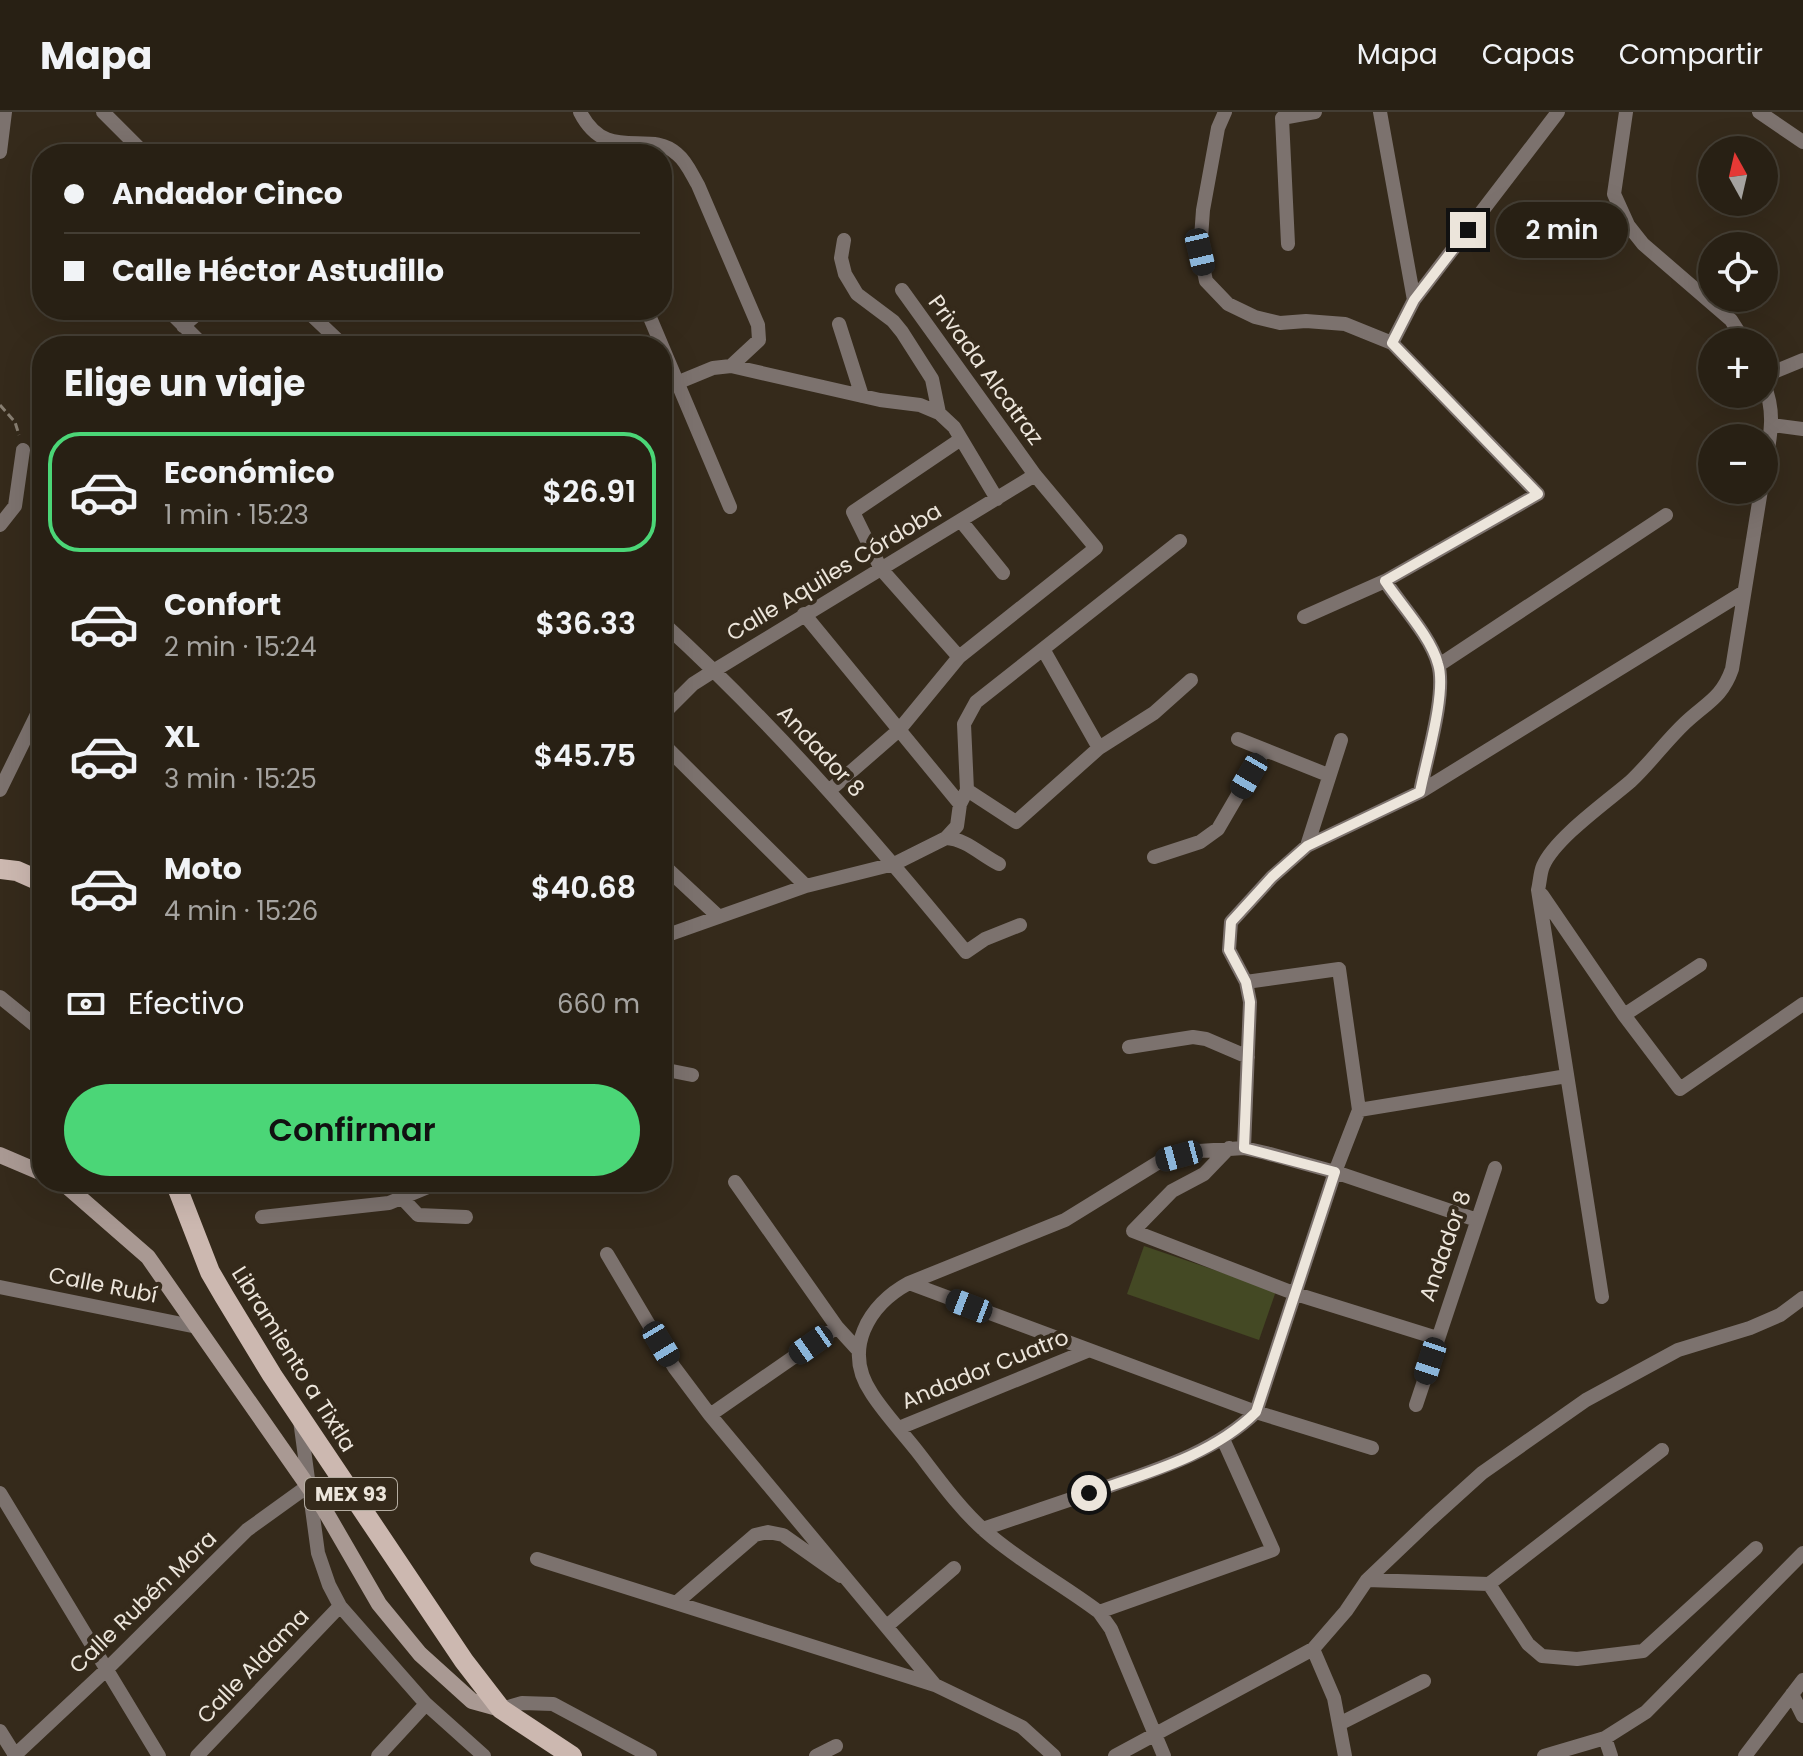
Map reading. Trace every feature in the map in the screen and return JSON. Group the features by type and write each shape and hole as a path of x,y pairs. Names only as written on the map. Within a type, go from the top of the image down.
{"main road":[{"path":"0,869 17,871 32,878"},
{"name":"Libramiento a Tixtla","path":"179,1192 210,1272 300,1417 464,1661 501,1709"},
{"name":"MEX 93","path":"501,1709 572,1756"}],"street":[{"path":"0,152 5,112"},
{"path":"103,112 135,144"},
{"path":"580,112 594,133 608,141 637,144"},
{"path":"1225,112 1218,128 1203,210 1200,252 1206,281 1228,304 1255,317 1280,323 1345,324 1392,343 1538,494 1385,581 1304,617"},
{"path":"1288,244 1282,118 1315,112"},
{"path":"1380,112 1414,300"},
{"path":"1392,343 1414,300 1558,112"},
{"path":"1626,112 1614,194 1628,225 1643,244 1731,320 1736,328"},
{"path":"1759,112 1803,142"},
{"path":"672,150 686,164 698,185 758,325 759,340 731,366"},
{"path":"844,240 841,258 845,274 857,294 893,321 902,332 932,379 939,413"},
{"name":"Privada Alcatraz","path":"902,290 1035,475 1096,548 959,657"},
{"path":"177,320 194,336"},
{"path":"183,326 190,320"},
{"path":"317,320 333,336"},
{"path":"651,320 658,336"},
{"path":"839,324 862,396"},
{"path":"1778,370 1803,360"},
{"path":"672,385 713,368 731,366 862,396 920,405 939,413 954,427 997,499"},
{"path":"672,368 730,507"},
{"path":"1778,426 1803,429"},
{"path":"830,790 899,730 959,657 881,569 853,512 961,439"},
{"path":"0,525 15,506 23,450"},
{"name":"Calle Aquiles Córdoba","path":"672,705 693,684 715,670 1035,475"},
{"path":"0,493 18,493"},
{"path":"1602,1297 1538,890 1544,864 1564,840 1632,780 1666,741 1718,697 1727,684 1759,504"},
{"path":"1439,665 1666,515"},
{"path":"961,521 1003,573"},
{"path":"672,933 806,886 894,864 946,838 957,826 964,797 964,724 976,702 1180,541"},
{"path":"1385,581 1433,650 1439,665 1441,685 1420,792"},
{"path":"1236,1148 1248,1057 1250,1002 1246,982 1229,950 1231,922 1272,877 1307,846 1420,792 1744,592"},
{"path":"804,614 899,730 964,797 1016,822 1099,748 1154,713 1191,680"},
{"name":"Andador 8","path":"672,631 715,670 830,790 966,952 985,939 1020,925"},
{"path":"1043,649 1099,748"},
{"path":"0,790 32,724"},
{"path":"1238,739 1328,775"},
{"path":"1307,846 1341,740"},
{"path":"1154,857 1200,842 1218,829 1264,750"},
{"path":"672,753 806,886"},
{"path":"946,838 960,839 999,864"},
{"path":"672,873 719,917"},
{"path":"1538,890 1624,1015 1680,1089 1803,1004"},
{"path":"1624,1015 1700,965"},
{"path":"983,1529 1142,1475 1211,1446 1239,1428 1256,1412 1335,1172 1359,1110 1339,969 1246,982"},
{"path":"0,997 32,1023"},
{"path":"1129,1047 1193,1037 1206,1039 1248,1057"},
{"path":"672,1071 692,1075"},
{"path":"1359,1110 1567,1076"},
{"path":"1164,1756 1111,1629 1099,1612 983,1529 870,1392 861,1371 858,1350 865,1324 890,1294 909,1283 1065,1220 1159,1162 1199,1151 1236,1148 1335,1172 1477,1220"},
{"name":"Andador 8","path":"1236,1148 1204,1174 1172,1191 1133,1231 1296,1294 1437,1338"},
{"path":"0,1155 32,1169"},
{"name":"Andador 8","path":"1416,1405 1495,1168"},
{"path":"735,1182 837,1327 858,1350"},
{"name":"MEX 93","path":"75,1192 148,1257 324,1509 379,1604 420,1654 472,1701 501,1709"},
{"path":"262,1217 389,1203 416,1192"},
{"path":"402,1198 418,1215 466,1217"},
{"path":"607,1254 674,1367 710,1415 935,1685"},
{"path":"909,1283 1256,1412 1372,1448"},
{"name":"Calle Rubí","path":"0,1287 197,1327"},
{"path":"1115,1756 1313,1649 1346,1611 1367,1580 1482,1473 1586,1400 1678,1350 1750,1328 1780,1315 1803,1298"},
{"path":"710,1415 837,1327"},
{"name":"Andador Cuatro","path":"899,1428 1087,1351"},
{"path":"300,1417 318,1553 340,1606 426,1704 484,1756"},
{"path":"1099,1612 1273,1550 1223,1439"},
{"path":"1367,1580 1489,1584 1662,1450"},
{"name":"Calle Rubén Mora","path":"14,1756 247,1530 308,1486"},
{"path":"0,1493 159,1756"},
{"path":"676,1603 755,1535 768,1532 783,1535 851,1582"},
{"path":"1489,1584 1528,1644 1542,1656 1577,1659 1643,1651 1756,1548"},
{"path":"1544,1756 1605,1738 1646,1712 1803,1553"},
{"path":"537,1559 935,1685 1022,1727 1054,1756"},
{"path":"887,1626 954,1568"},
{"name":"Calle Aldama","path":"197,1756 340,1606"},
{"path":"1313,1649 1334,1698 1345,1756"},
{"path":"1745,1756 1803,1680"},
{"path":"1339,1724 1424,1681"},
{"path":"1792,1694 1803,1716"},
{"path":"501,1709 522,1703 553,1704 650,1756"},
{"path":"378,1756 426,1704"},
{"path":"0,1731 14,1756"},
{"path":"1605,1738 1611,1756"},
{"path":"816,1756 836,1746"}],"path":[{"path":"0,405 15,422 23,450"}],"green space":[{"path":"1144,1246 1276,1291 1259,1340 1127,1294"}],"route":[{"path":"1089,1493 1211,1446 1239,1428 1256,1412 1335,1172 1244,1148 1250,1002 1246,982 1229,950 1228,934 1231,922 1251,899 1307,846 1420,792 1441,685 1439,665 1433,650 1385,581 1538,494 1392,343 1414,300 1468,230"}]}
